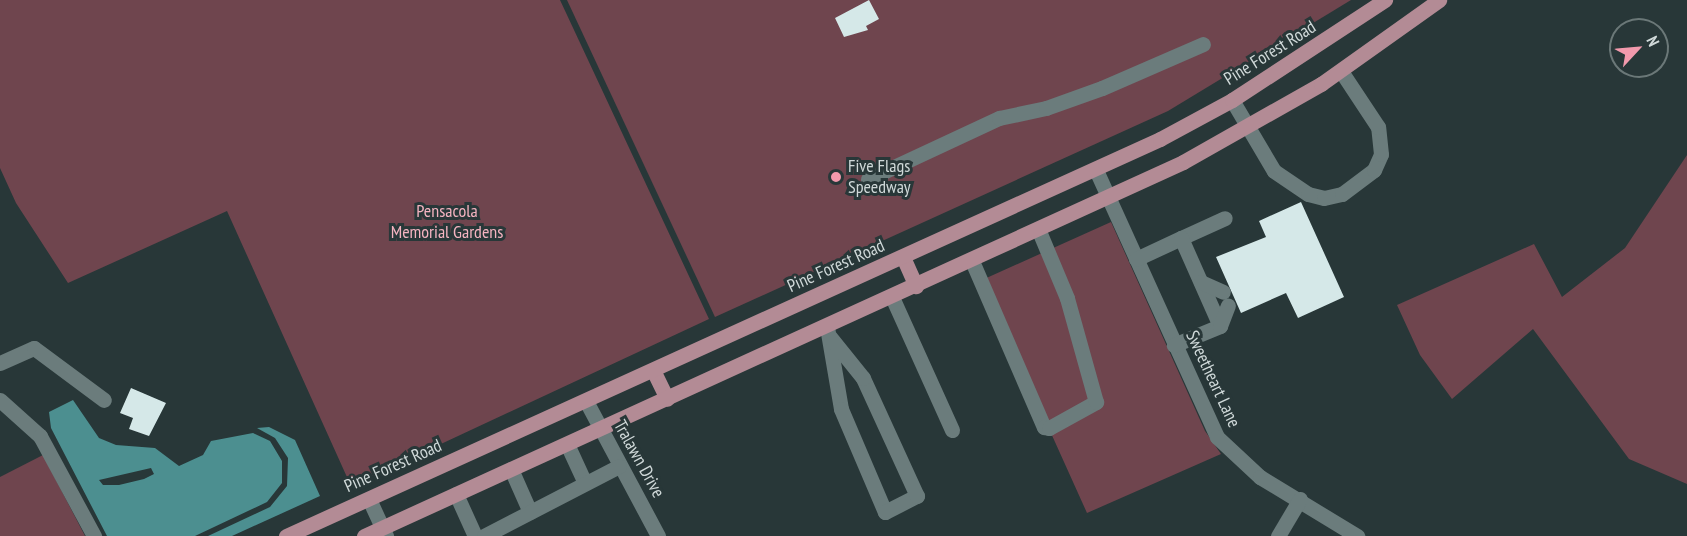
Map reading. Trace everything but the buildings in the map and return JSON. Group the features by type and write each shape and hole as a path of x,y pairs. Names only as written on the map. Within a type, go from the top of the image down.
{"main road":[{"name":"Pine Forest Road","path":"286,536 1096,170 1232,100 1385,0"},
{"path":"364,536 384,532 456,494 600,429 829,332 892,297 1109,199 1247,128 1341,71 1439,0"},
{"path":"903,257 916,286"},
{"path":"653,370 667,399"}],"street":[{"path":"868,179 999,118 1046,108 1102,88 1203,44"},
{"path":"1232,100 1274,171 1308,194 1324,198 1342,194 1374,170 1381,154 1378,127 1341,71"},
{"name":"Sweetheart Lane","path":"1096,170 1174,345 1224,446 1260,477 1300,499 1357,536"},
{"path":"1133,253 1181,238 1225,218"},
{"path":"972,261 1044,427 1049,428 1096,402 1066,298 1039,231"},
{"path":"1181,238 1220,326"},
{"path":"1201,282 1226,298 1220,326"},
{"path":"892,297 952,430"},
{"path":"1174,345 1220,326"},
{"path":"829,332 863,378 917,496 885,512 841,409 829,332"},
{"path":"0,363 34,348 104,400"},
{"path":"0,400 40,436 94,536"},
{"name":"Tralawn Drive","path":"586,400 658,536"},
{"path":"567,444 585,483"},
{"path":"483,536 619,466"},
{"path":"511,469 530,512"},
{"path":"456,494 475,536"},
{"path":"369,499 384,532"},
{"path":"1278,536 1300,499"}],"green space":[{"name":"Pensacola Memorial Gardens","path":"0,0 560,0 709,319 351,486 227,211 68,283 16,203 0,168"},
{"name":"Five Flags Speedway","path":"567,0 1351,0 1168,111 715,317"},
{"path":"1687,155 1687,484 1629,459 1533,329 1452,399 1420,355 1397,305 1534,244 1562,297 1625,248"},
{"path":"1111,222 1205,431 1221,454 1087,513 982,280"},
{"path":"43,455 85,536 0,536 0,477"}],"water":[{"path":"73,400 99,438 116,445 155,448 179,466 203,455 211,441 253,433 270,441 282,461 282,483 267,502 195,536 107,536 51,428 49,412","holes":["151,468 154,474 119,485 103,485 99,480"]},
{"path":"269,427 295,440 320,496 232,536 208,536 270,507 287,486 288,458 275,438 257,428"}],"place":[{"name":"Five Flags Speedway","path":"836,177"}]}
